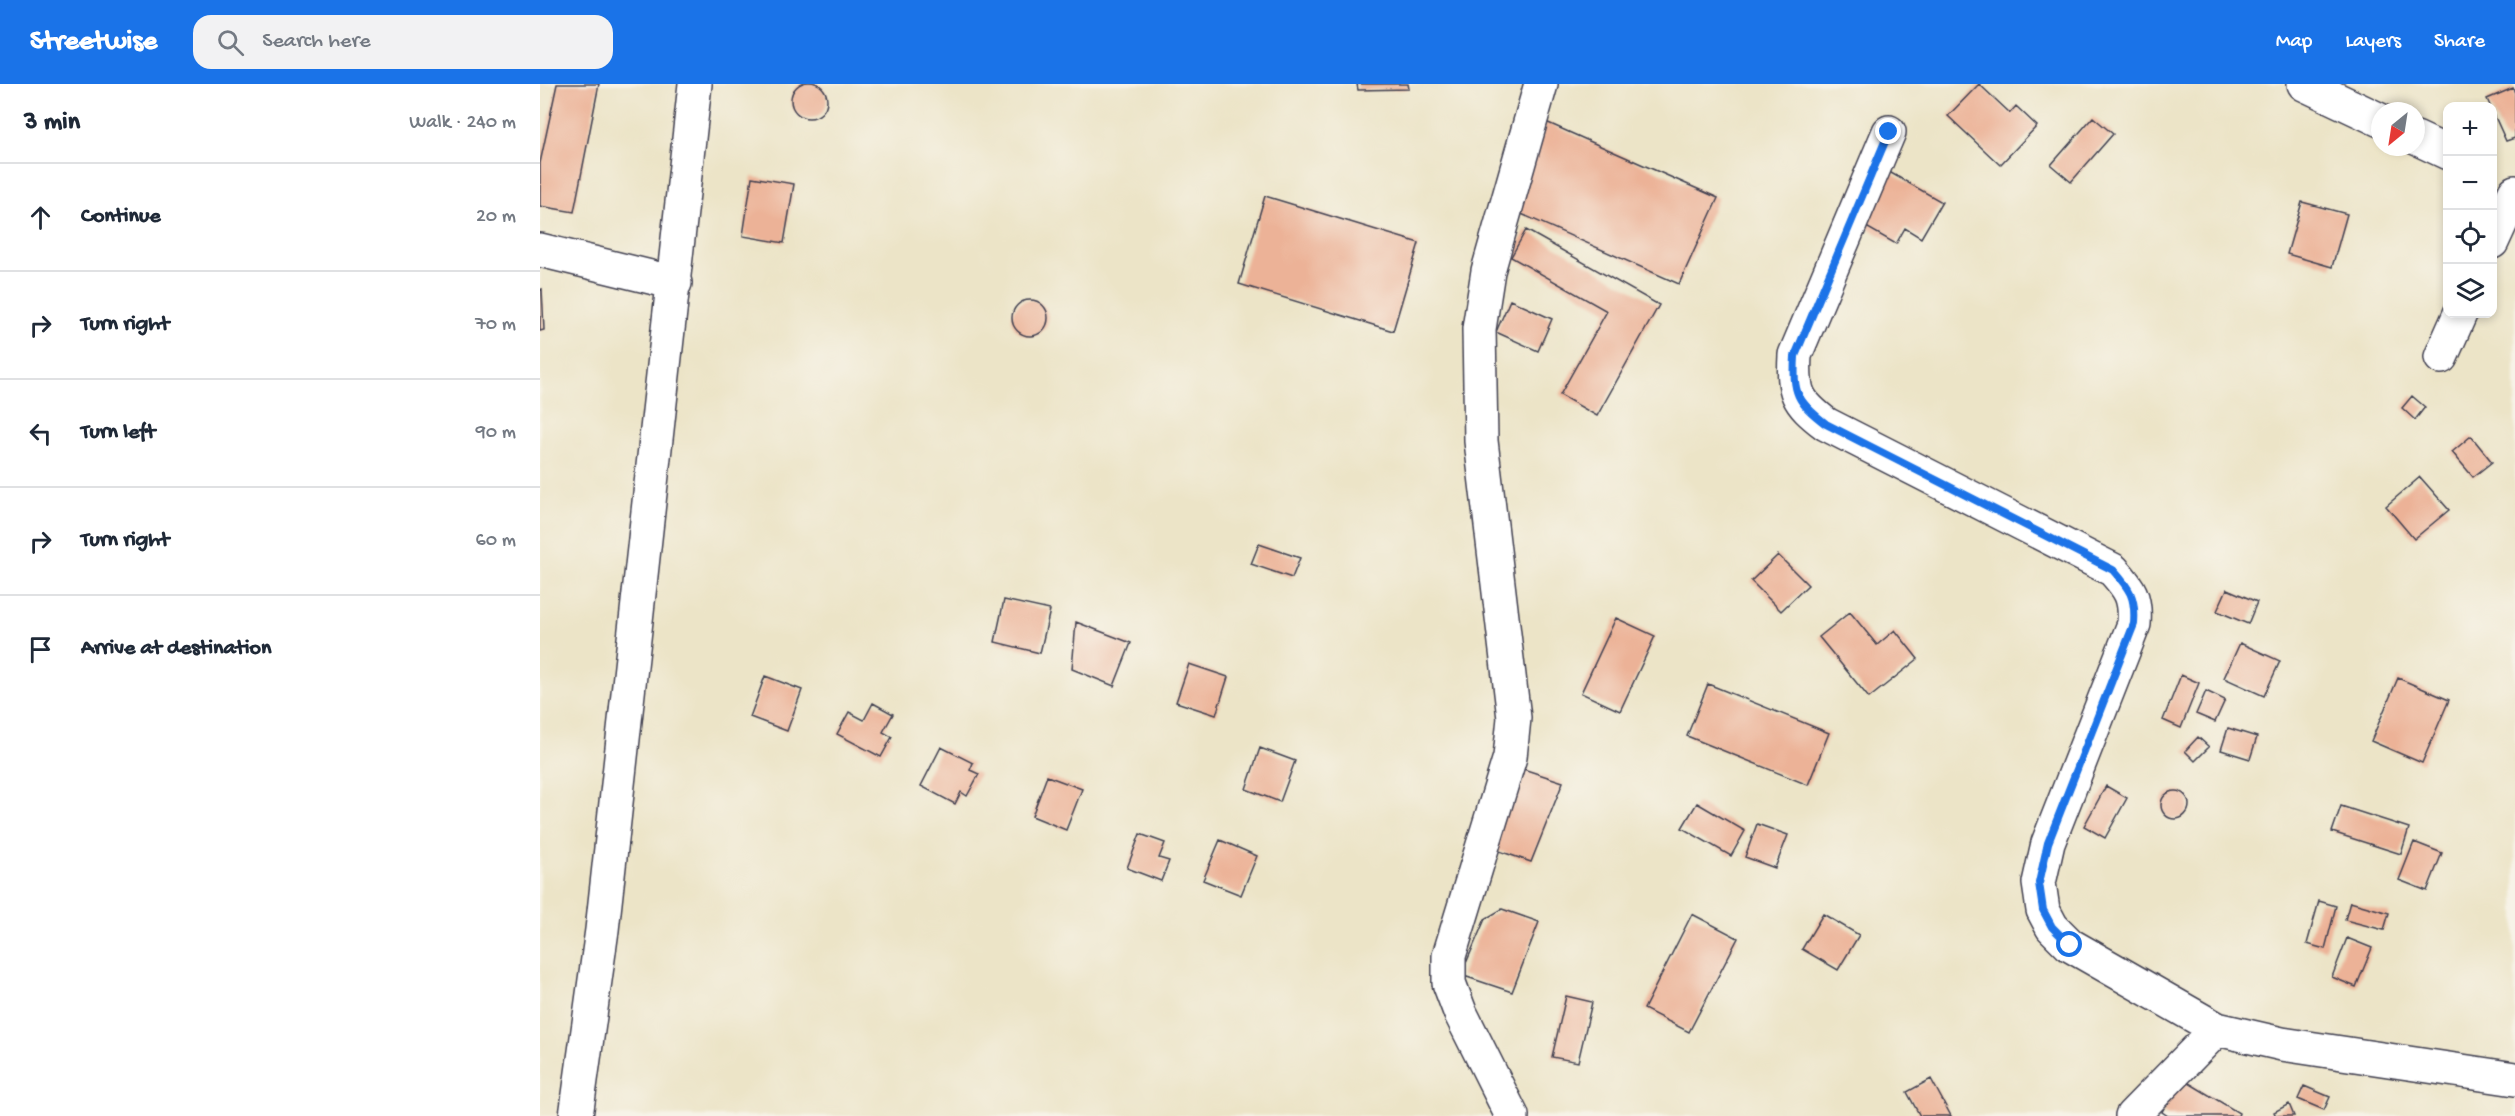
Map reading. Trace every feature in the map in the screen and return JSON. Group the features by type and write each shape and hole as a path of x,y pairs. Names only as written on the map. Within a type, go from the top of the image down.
{"street":[{"path":"576,1116 602,930 675,283 695,84"},
{"path":"1512,1116 1460,1012 1449,983 1449,956 1510,757 1514,718 1481,441 1479,329 1488,270 1540,84"},
{"path":"2304,84 2371,116"},
{"path":"1889,132 1795,356 1793,383 1804,407 1826,424 2113,570 2131,590 2135,609 2134,624 2048,843 2039,883 2043,910 2052,927 2070,945 2217,1029 2282,1044 2515,1079"},
{"path":"2425,142 2443,151"},
{"path":"2497,177 2515,187"},
{"path":"2497,233 2515,192"},
{"path":"540,250 675,283"},
{"path":"2441,357 2458,318"},
{"path":"2132,1116 2217,1029"}],"building":[{"path":"809,82 821,88 827,100 821,112 809,118 797,112 791,100 797,88"},
{"path":"557,84 599,84 574,212 540,206 540,163"},
{"path":"1357,84 1408,84 1409,89 1358,90"},
{"path":"1979,84 2010,113 2016,106 2037,126 2000,165 1948,116"},
{"path":"2513,88 2515,138 2506,141 2497,121 2497,102 2488,102 2487,99"},
{"path":"2093,117 2113,134 2071,182 2051,165"},
{"path":"1546,122 1718,198 1679,284 1508,208"},
{"path":"1884,169 1942,202 1921,238 1905,228 1896,244 1854,220"},
{"path":"752,177 794,184 784,243 743,236"},
{"path":"1265,196 1419,243 1393,331 1239,284"},
{"path":"2302,202 2347,214 2332,267 2287,254"},
{"path":"1526,230 1659,305 1597,416 1560,395 1607,311 1511,257"},
{"path":"542,289 544,330 540,331 540,290"},
{"path":"1030,300 1043,305 1048,318 1043,331 1030,336 1017,331 1012,318 1017,305"},
{"path":"1510,300 1552,319 1538,351 1496,332"},
{"path":"2412,396 2425,407 2415,420 2402,408"},
{"path":"2471,436 2492,462 2473,477 2452,452"},
{"path":"2420,477 2449,510 2414,539 2386,506"},
{"path":"1259,544 1300,558 1292,578 1251,564"},
{"path":"1778,555 1808,585 1781,611 1751,581"},
{"path":"2227,589 2257,602 2248,624 2217,611"},
{"path":"1004,600 1050,610 1040,653 995,642"},
{"path":"1850,612 1877,645 1895,630 1918,659 1869,698 1819,637"},
{"path":"1616,618 1655,636 1620,711 1581,693"},
{"path":"1076,622 1131,643 1114,686 1072,669"},
{"path":"2240,643 2280,661 2264,696 2224,678"},
{"path":"1189,664 1228,677 1216,715 1176,702"},
{"path":"2181,675 2199,683 2181,728 2163,720"},
{"path":"765,676 802,690 787,731 750,717"},
{"path":"2398,678 2449,700 2422,763 2371,741"},
{"path":"1708,684 1829,733 1808,785 1687,736"},
{"path":"2206,691 2225,700 2215,722 2196,714"},
{"path":"873,703 893,714 883,732 892,737 881,757 837,734 849,712 864,720"},
{"path":"2228,728 2257,737 2250,759 2221,750"},
{"path":"2198,737 2209,747 2195,761 2185,751"},
{"path":"941,747 973,763 970,770 979,774 967,796 961,792 955,804 921,786"},
{"path":"1260,748 1295,761 1280,802 1246,789"},
{"path":"1517,767 1563,782 1531,862 1488,847"},
{"path":"1047,776 1082,789 1066,830 1032,816"},
{"path":"2106,786 2127,798 2105,838 2084,826"},
{"path":"2175,791 2185,795 2189,805 2185,815 2175,819 2165,815 2161,805 2165,795"},
{"path":"1697,803 1745,831 1731,856 1682,828"},
{"path":"2341,806 2409,828 2401,854 2332,832"},
{"path":"1757,824 1788,835 1775,868 1745,857"},
{"path":"1140,834 1165,843 1159,858 1169,861 1161,881 1127,868"},
{"path":"1220,840 1257,856 1241,895 1203,880"},
{"path":"2414,842 2442,853 2427,891 2399,880"},
{"path":"2319,901 2336,906 2325,949 2307,944"},
{"path":"2350,902 2389,913 2384,930 2345,920"},
{"path":"1502,909 1539,922 1512,992 1461,975 1485,919"},
{"path":"1692,914 1738,938 1689,1032 1644,1009"},
{"path":"1823,914 1859,935 1838,970 1802,949"},
{"path":"2347,938 2372,948 2356,987 2332,977"},
{"path":"1566,996 1592,1002 1578,1062 1552,1057"},
{"path":"2179,1077 2239,1113 2238,1116 2168,1116 2162,1112"},
{"path":"1931,1079 1951,1116 1920,1116 1907,1092"},
{"path":"2304,1086 2330,1097 2324,1110 2298,1099"},
{"path":"2289,1104 2294,1116 2276,1116 2274,1112"}],"route":[{"path":"1889,132 1795,356 1793,383 1804,407 1826,424 2113,570 2131,590 2135,609 2134,624 2048,843 2039,883 2043,910 2052,927 2070,945"}]}
